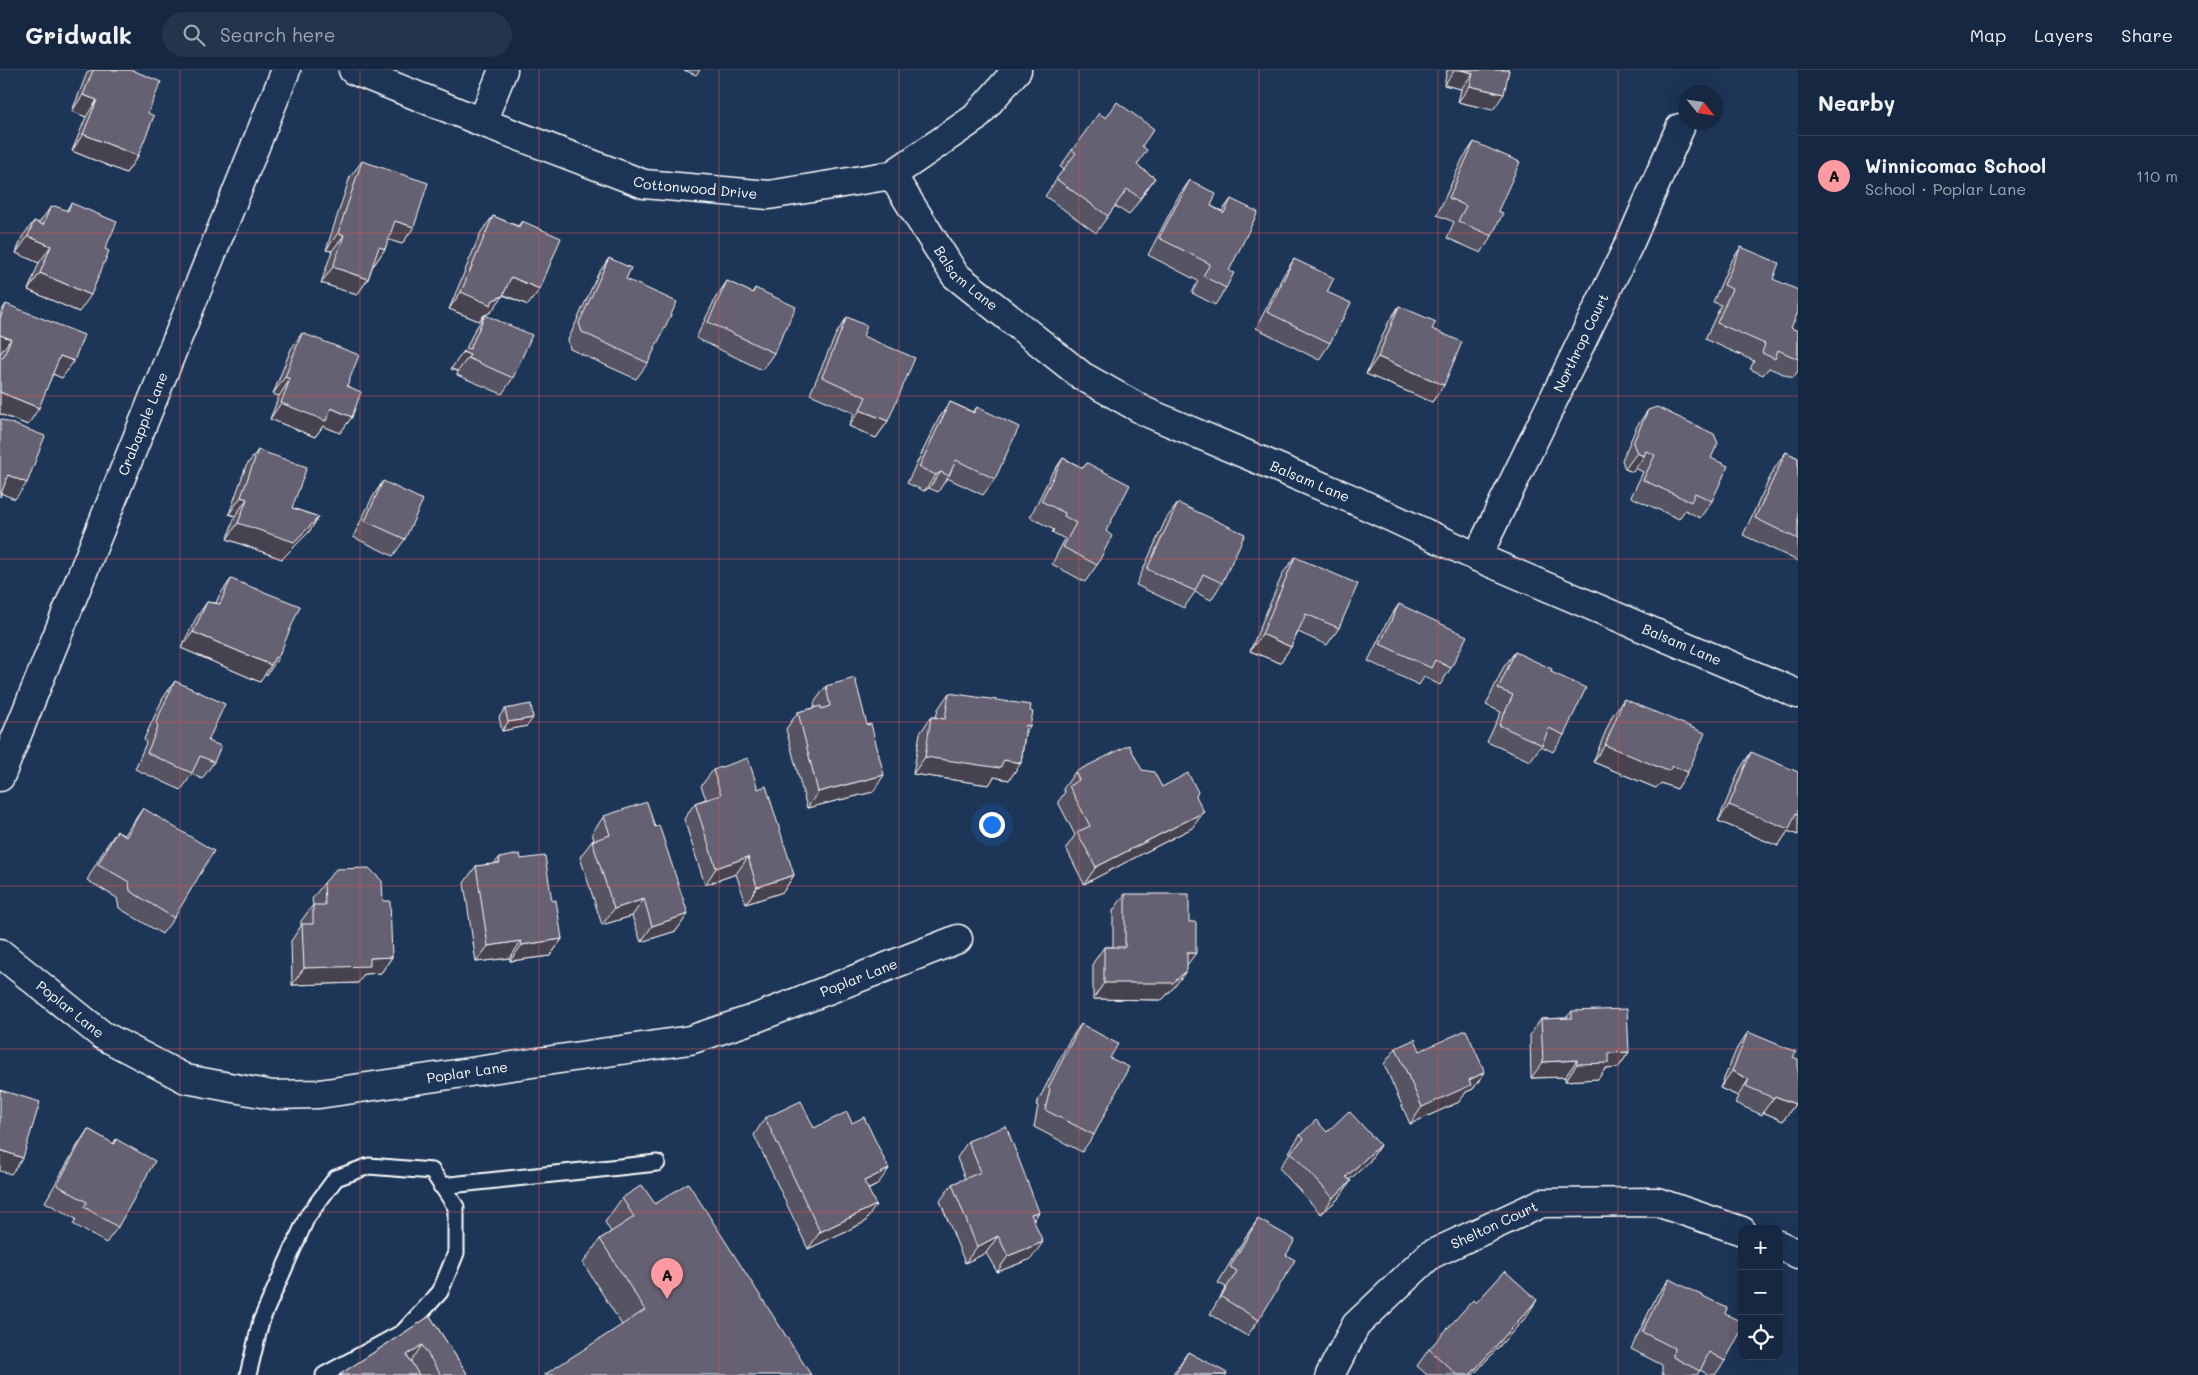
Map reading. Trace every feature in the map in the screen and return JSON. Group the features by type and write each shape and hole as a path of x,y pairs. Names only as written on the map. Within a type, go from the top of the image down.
{"street":[{"name":"Crabapple Lane","path":"0,777 286,70"},
{"name":"Cottonwood Drive","path":"353,70 644,184 769,195 892,175 975,118 1017,70"},
{"path":"482,122 503,70"},
{"name":"Northrop Court","path":"1477,556 1631,240 1679,130"},
{"name":"Balsam Lane","path":"892,175 955,275 1082,376 1146,412 1354,500 1477,556 1798,694"},
{"name":"Poplar Lane","path":"0,953 102,1035 186,1078 272,1095 319,1094 690,1040 756,1018 958,939"},
{"name":"Shelton Court","path":"1330,1375 1356,1325 1430,1255 1542,1203 1657,1202 1738,1230"},
{"path":"1783,1247 1798,1254"}],"lane":[{"path":"442,1186 657,1163"},
{"path":"248,1375 261,1321 303,1226 336,1178 369,1166 432,1171 456,1207 456,1254 440,1292 403,1332 324,1375"}],"building":[{"path":"93,70 132,70 161,82 148,113 154,116 138,156 83,134 97,100 83,95"},
{"path":"1461,70 1509,70 1504,94 1470,86 1473,73"},
{"path":"1117,102 1154,129 1142,146 1147,150 1137,165 1155,178 1140,198 1127,189 1108,216 1056,179 1076,153 1072,150 1099,113 1106,118"},
{"path":"1474,142 1520,162 1498,211 1503,213 1492,236 1458,221 1466,206 1449,198"},
{"path":"362,161 428,183 414,227 395,221 385,249 379,247 368,279 333,267 344,235 338,233"},
{"path":"1190,180 1216,194 1211,206 1224,213 1231,199 1258,212 1229,271 1234,273 1226,288 1203,276 1210,264 1159,238"},
{"path":"71,203 117,222 105,249 109,251 91,295 40,273 51,246 28,236 34,221 43,225 50,208 55,206 68,211"},
{"path":"493,216 519,227 522,221 561,238 540,289 511,277 503,296 493,300 491,305 461,292"},
{"path":"1741,247 1779,263 1773,279 1798,290 1798,312 1791,328 1798,331 1798,359 1778,350 1775,359 1762,353 1765,344 1717,323 1732,289 1724,285"},
{"path":"609,258 631,268 626,279 677,302 648,363 582,332 579,323"},
{"path":"1294,259 1334,278 1327,292 1351,303 1330,343 1267,312"},
{"path":"727,281 753,293 755,288 796,307 774,353 708,322"},
{"path":"6,304 84,335 74,361 60,356 39,408 0,392 0,356 3,358 11,339 0,335 0,319"},
{"path":"1399,306 1436,322 1432,329 1462,342 1444,385 1378,357"},
{"path":"485,315 532,335 513,378 468,358 470,355 463,352 467,348 470,349"},
{"path":"847,317 867,326 863,336 915,358 888,421 860,410 866,397 822,377"},
{"path":"302,333 359,355 347,386 361,392 352,417 331,408 326,421 281,403 290,379 285,377"},
{"path":"950,402 974,413 977,407 1019,427 995,479 956,460 949,476 941,472 936,475 919,467"},
{"path":"1657,407 1714,434 1718,443 1711,458 1728,466 1712,501 1695,493 1691,502 1643,480 1655,455 1646,451 1644,456 1637,453 1633,443 1648,410"},
{"path":"0,419 45,436 27,483 8,475 0,497"},
{"path":"258,450 307,467 292,508 319,517 294,542 238,523 247,499 241,497"},
{"path":"1786,452 1798,458 1798,539 1755,518"},
{"path":"1063,458 1083,468 1087,463 1130,485 1106,531 1112,536 1097,565 1063,547 1076,523 1064,516 1065,513 1041,501"},
{"path":"383,481 423,500 405,539 365,521"},
{"path":"1178,503 1245,534 1222,583 1203,574 1195,591 1147,569"},
{"path":"1295,557 1358,584 1339,628 1306,614 1291,647 1262,634"},
{"path":"231,579 300,606 278,658 275,657 271,665 193,632 207,602 220,604"},
{"path":"1399,604 1467,636 1451,668 1435,660 1431,668 1380,644"},
{"path":"1515,652 1552,669 1551,672 1586,688 1564,735 1549,728 1542,745 1499,725 1513,695 1498,689"},
{"path":"855,678 867,725 871,724 884,775 818,792 798,712 821,706 821,709 830,706 826,686"},
{"path":"175,681 225,704 208,741 221,746 214,762 200,756 192,773 147,753 158,727 156,722"},
{"path":"949,693 1031,705 1030,711 1033,712 1030,726 1026,725 1021,763 1004,760 1000,768 925,757 931,717 945,719"},
{"path":"1624,699 1705,733 1688,772 1673,766 1668,771 1605,745"},
{"path":"531,704 533,718 508,722 505,709"},
{"path":"1129,745 1142,770 1154,772 1162,787 1188,773 1198,792 1196,796 1204,812 1096,867 1077,832 1090,826 1069,786 1079,780 1075,772"},
{"path":"1751,752 1798,772 1798,814 1796,813 1789,829 1729,805"},
{"path":"748,758 758,789 766,786 794,875 757,887 748,857 716,868 695,803 721,795 713,770"},
{"path":"647,802 655,827 659,825 688,914 652,926 644,899 614,909 592,841 610,835 604,816"},
{"path":"143,808 214,851 174,918 130,891 129,882 98,864 117,831 126,837"},
{"path":"520,854 521,859 545,856 552,901 556,900 562,939 522,945 521,941 488,946 476,866 500,863 499,858"},
{"path":"369,868 382,881 383,901 390,901 392,957 370,958 370,966 304,968 302,924 313,924 313,905 325,905 324,883 336,869"},
{"path":"1125,894 1189,894 1189,922 1196,922 1196,953 1187,953 1187,970 1173,983 1104,983 1104,947 1125,947"},
{"path":"1627,1009 1629,1052 1609,1053 1609,1063 1577,1064 1577,1060 1543,1062 1541,1019 1572,1018 1572,1011"},
{"path":"1081,1024 1118,1044 1110,1058 1129,1067 1094,1135 1045,1110 1050,1089 1048,1088"},
{"path":"1466,1030 1485,1072 1469,1080 1471,1085 1422,1107 1396,1048 1415,1039 1420,1051"},
{"path":"1748,1032 1796,1052 1793,1057 1798,1059 1798,1096 1795,1104 1775,1096 1773,1098 1746,1086 1749,1079 1732,1071"},
{"path":"0,1090 40,1102 23,1158 0,1150"},
{"path":"801,1101 814,1128 847,1112 852,1123 864,1117 889,1169 864,1181 876,1205 820,1232 765,1118"},
{"path":"1349,1111 1380,1145 1346,1177 1351,1181 1333,1198 1291,1152 1304,1139 1300,1135 1316,1120 1327,1132"},
{"path":"1006,1126 1039,1212 1031,1214 1043,1242 1008,1256 998,1236 977,1247 952,1184 981,1172 968,1141"},
{"path":"88,1129 114,1144 116,1139 155,1161 118,1227 84,1207 87,1202 57,1185"},
{"path":"688,1183 811,1375 544,1375 645,1310 600,1239 634,1217 622,1198 642,1185 655,1204"},
{"path":"1258,1219 1295,1240 1286,1255 1295,1260 1259,1320 1221,1297 1237,1271 1230,1267"},
{"path":"1505,1271 1537,1300 1470,1375 1457,1375 1429,1349 1473,1300 1476,1303"},
{"path":"1669,1279 1727,1308 1725,1314 1738,1320 1738,1337 1725,1361 1709,1352 1700,1371 1673,1357 1674,1348 1642,1332"},
{"path":"430,1316 468,1375 441,1375 422,1345 407,1355 419,1375 339,1375"},
{"path":"1188,1352 1227,1373 1226,1375 1175,1375"}],"place":[{"name":"Winnicomac School","path":"667,1299"}]}
